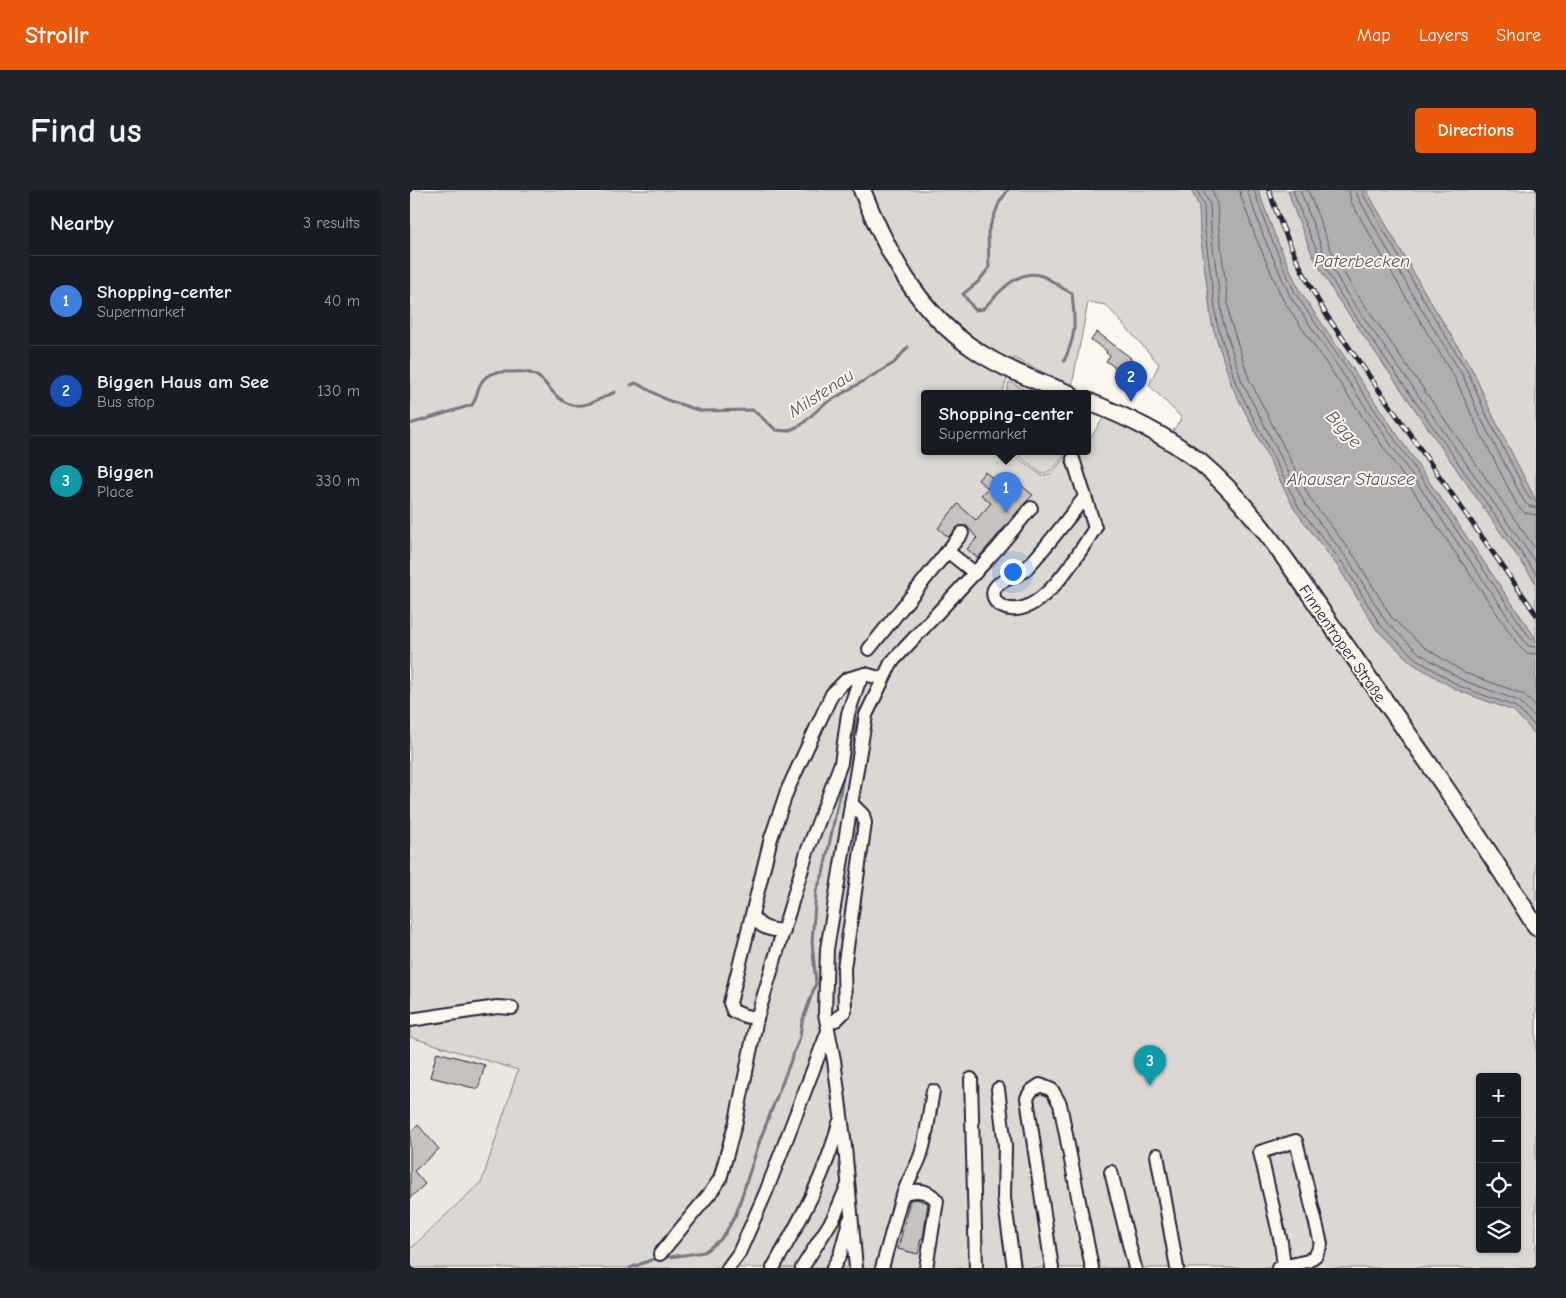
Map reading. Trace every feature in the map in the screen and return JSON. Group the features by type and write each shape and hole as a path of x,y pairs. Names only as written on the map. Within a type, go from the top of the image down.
{"main road":[{"path":"862,190 886,246 900,271 934,316 954,335 976,350 1008,368 1060,390"},
{"name":"Finnentroper Straße","path":"1095,404 1153,430 1198,461 1225,486 1248,512 1304,587 1454,799 1501,869 1536,927"}],"lane":[{"path":"1072,459 1085,497 1095,528 1052,589 1022,610 1008,609 999,604 995,600 994,593 997,586 1004,580 1022,573 1085,497"},
{"path":"856,1268 841,1116 825,1014 827,948 866,715 891,663 996,550 1031,508"},
{"path":"869,649 962,533"},
{"path":"947,552 975,573"},
{"path":"757,1018 733,1011 730,1003 771,838 787,791 832,694 846,679 865,674 883,679"},
{"path":"660,1254 711,1192 720,1178 736,1121 757,1018 814,831 841,763 848,714 858,684 865,674"},
{"path":"728,1268 739,1253 766,1192 827,1026 845,1011 844,968 865,823 863,814 851,803"},
{"path":"752,916 758,926 784,931"},
{"path":"410,1020 497,1007 512,1008"},
{"path":"971,1079 976,1268"},
{"path":"1052,1268 1027,1098 1031,1091 1040,1085 1052,1090 1060,1104 1092,1268"},
{"path":"998,1089 1005,1146 1004,1198 1014,1268"},
{"path":"882,1268 901,1198 921,1156 933,1091"},
{"path":"773,1268 808,1207 832,1152 841,1116"},
{"path":"1296,1141 1321,1244 1316,1255 1308,1261 1281,1267 1281,1242 1260,1152 1296,1141"},
{"path":"1157,1155 1178,1268"},
{"path":"1111,1172 1135,1268"},
{"path":"802,1268 834,1217 848,1184"},
{"path":"904,1193 911,1191 927,1192 937,1201 926,1268"},
{"path":"833,1268 840,1255 851,1213"}],"shaded area":[{"path":"410,190 1191,190 1199,206 1200,232 1212,324 1232,386 1295,510 1339,568 1377,630 1412,663 1457,690 1514,711 1536,735 1536,1268 410,1268 410,1249 482,1181 518,1070 410,1037","holes":["1088,302 1106,305 1159,364 1149,385 1182,418 1162,446 1138,429 1104,417 1091,437 1091,455 1080,455 1079,457 1067,455 1052,473 1042,476 1014,455 921,455 921,390 1003,390 1014,358 1072,386"]},
{"path":"1258,190 1288,190 1313,256 1336,296 1536,583 1536,639 1299,290 1273,231"},
{"path":"1366,190 1536,190 1536,501 1490,410 1473,371"},
{"path":"1009,382 1026,390 1007,390"},
{"path":"1018,455 1064,455 1052,470 1042,474"},
{"path":"410,1037 518,1069 482,1181 410,1249"}],"water":[{"name":"Ahauser Stausee","path":"1191,190 1258,190 1273,231 1299,290 1536,639 1536,735 1514,711 1457,690 1412,663 1377,630 1339,568 1295,510 1232,386 1212,324 1200,232 1199,206"},
{"name":"Paterbecken","path":"1288,190 1366,190 1473,371 1490,410 1536,501 1536,583 1336,296 1313,256"}],"building":[{"path":"1097,332 1133,361 1124,374 1106,361 1110,356 1106,353 1107,351 1091,340"},
{"path":"985,472 1013,496 1022,486 1033,495 978,558 967,549 977,538 967,526 959,526 948,537 938,528 958,504 976,520 991,503 981,495 988,488 978,480"},
{"path":"437,1052 485,1065 478,1089 430,1077"},
{"path":"418,1125 439,1149 414,1171 425,1184 410,1198 410,1132"},
{"path":"916,1199 928,1203 923,1239 921,1238 918,1254 898,1249 910,1200"}],"waterway":[{"path":"1008,190 999,203 988,232 989,268 978,282 963,294 975,310 983,309 1009,284 1025,275 1033,274 1042,276 1072,293 1074,328 1064,361"},
{"name":"Milstenau","path":"631,385 636,383 667,400 701,411 753,410 776,430 787,431 801,425 823,405 894,363 908,347"},
{"name":"Milstenau","path":"410,424 472,405 482,381 487,376 501,372 521,372 536,375 559,398 577,406 589,404 615,392"},
{"path":"849,749 860,709"},
{"path":"630,1268 659,1257 704,1252 720,1240 736,1214 760,1140 800,1037 802,1022 816,983 812,942 816,891 823,874 845,769"}],"railway":[{"path":"1269,190 1294,254 1327,316 1536,614"}],"place":[{"name":"Biggen Haus am See","path":"1131,402"},
{"name":"Shopping-center","path":"1006,513"},
{"name":"Biggen","path":"1150,1086"}],"water label":[{"name":"Bigge","path":"1344,429"}]}
